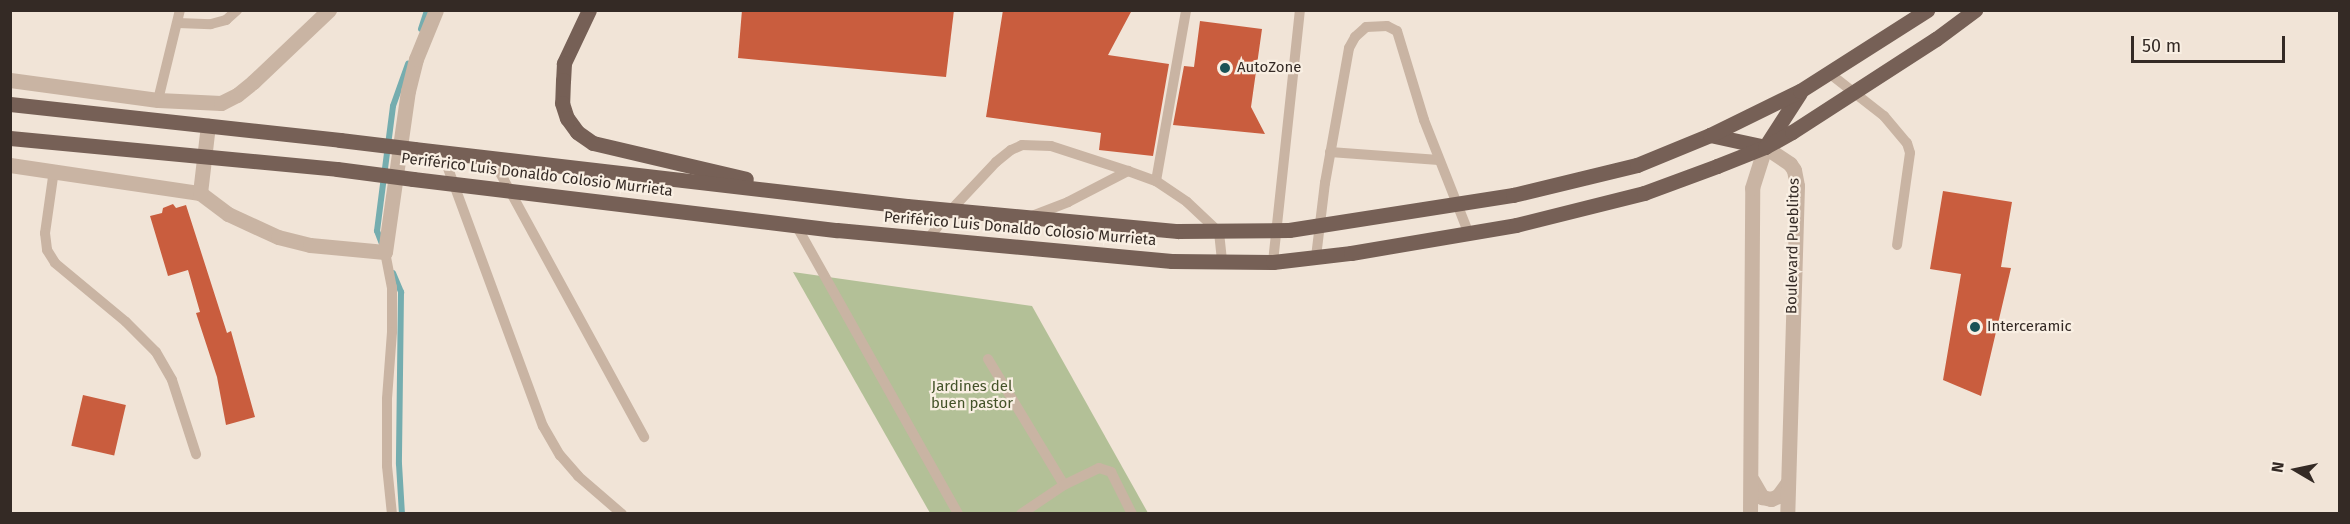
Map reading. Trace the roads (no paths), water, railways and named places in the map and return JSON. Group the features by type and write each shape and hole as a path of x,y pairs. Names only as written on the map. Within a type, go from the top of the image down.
{"main road":[{"path":"588,10 564,63 562,103 567,118 584,138 593,143 816,195"},
{"name":"Periférico Luis Donaldo Colosio Murrieta","path":"10,104 951,210 1219,232 1274,231 1319,227 1513,195 1637,165 1710,135 1800,91 1927,10"},
{"name":"Periférico Luis Donaldo Colosio Murrieta","path":"10,138 337,169 928,239 1222,263 1273,262 1469,234 1644,192 1765,147 1855,92 1975,10"},
{"path":"1710,135 1765,147 1800,91"}],"street":[{"path":"10,80 158,100 221,103 237,95 329,10"},
{"path":"10,165 200,193 228,214 278,237 310,245 385,252 408,91 416,59 436,10"},
{"path":"200,193 208,125"},
{"path":"1750,513 1752,188 1765,147"},
{"name":"Boulevard Pueblitos","path":"1765,147 1790,164 1794,170 1797,186 1787,513"},
{"path":"1752,480 1762,497 1771,499 1778,496 1788,482"}],"lane":[{"path":"158,100 180,10"},
{"path":"178,23 211,24 226,20 237,10"},
{"path":"1156,181 1186,10"},
{"path":"1273,262 1274,231 1300,10"},
{"path":"1316,257 1330,152 1349,48 1354,37 1366,27 1387,26 1397,31 1424,120 1455,204 1469,234"},
{"path":"1829,73 1855,92 1899,131 1907,143 1910,153 1897,245"},
{"path":"928,239 951,210 996,162 1011,150 1022,145 1051,146 1156,181 1186,202 1219,232 1222,263"},
{"path":"442,152 543,426 560,455 578,476 621,513"},
{"path":"1330,152 1439,160"},
{"path":"492,158 507,190 644,437"},
{"path":"54,170 45,233 47,250 54,263 126,322 156,352 176,390 196,454"},
{"path":"1029,217 1068,202 1128,171"},
{"path":"796,225 958,513"},
{"path":"385,252 392,287 387,454 392,513"},
{"path":"988,359 1064,485"},
{"path":"1022,513 1093,469 1111,471 1131,513"}],"waterway":[{"path":"421,29 427,10"},
{"path":"382,244 377,231 393,106 408,64"},
{"path":"393,273 401,292 399,464 402,514"}],"place":[{"name":"AutoZone","path":"1225,68"},
{"name":"Interceramic","path":"1975,327"}],"park label":[{"name":"Jardines del buen pastor","path":"972,394"}]}
